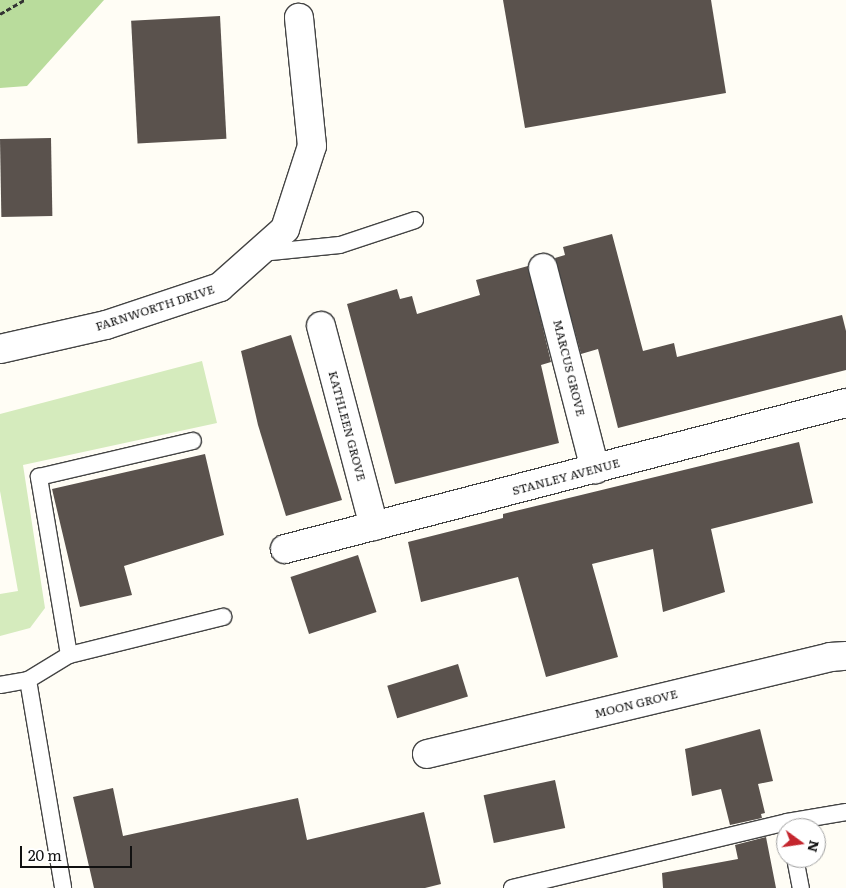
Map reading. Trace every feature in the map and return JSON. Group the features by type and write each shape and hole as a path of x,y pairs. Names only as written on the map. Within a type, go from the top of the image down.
{"street":[{"name":"FARNWORTH DRIVE","path":"0,349 106,325 220,287 285,229 312,146 299,18"},
{"name":"MARCUS GROVE","path":"544,268 596,469"},
{"name":"KATHLEEN GROVE","path":"321,326 374,526"},
{"name":"STANLEY AVENUE","path":"285,549 846,404"},
{"name":"MOON GROVE","path":"427,754 830,657 846,656"}],"lane":[{"path":"258,253 340,245 415,220"},
{"path":"69,655 39,477 193,442"},
{"path":"0,685 28,680 69,655 222,616"},
{"path":"28,680 64,888"},
{"path":"819,818 846,812"},
{"path":"512,888 776,828"},
{"path":"796,868 801,888"}],"path":[{"path":"0,14 24,0"}],"green space":[{"path":"0,0 104,0 27,86 0,88"},
{"path":"202,361 217,423 23,465 45,608 30,628 0,636 0,594 18,591 0,491 0,414"}],"building":[{"path":"503,0 711,0 726,93 525,128"},
{"path":"220,16 226,139 138,143 131,21"},
{"path":"51,138 52,216 1,217 0,139"},
{"path":"612,234 643,351 674,343 677,357 842,315 846,331 846,370 618,428 598,349 581,354 555,258 565,255 563,247"},
{"path":"528,266 551,362 541,365 559,443 395,484 347,304 397,289 400,299 412,296 417,314 480,295 476,280"},
{"path":"291,335 342,500 286,516 258,425 241,351"},
{"path":"799,442 813,503 711,529 725,592 663,612 653,549 592,564 618,657 546,677 518,577 421,602 408,542 503,518 503,514"},
{"path":"205,454 224,535 124,566 132,595 80,607 52,489"},
{"path":"358,555 377,612 309,634 290,577"},
{"path":"458,664 468,697 397,718 387,686"},
{"path":"760,729 773,781 758,784 765,813 761,814 762,818 730,825 721,789 692,796 685,749"},
{"path":"555,780 565,828 494,843 484,795"},
{"path":"113,788 123,836 298,798 307,840 424,812 441,884 425,888 94,888 73,797"},
{"path":"766,837 776,888 663,888 662,873 738,859 735,845"}]}
